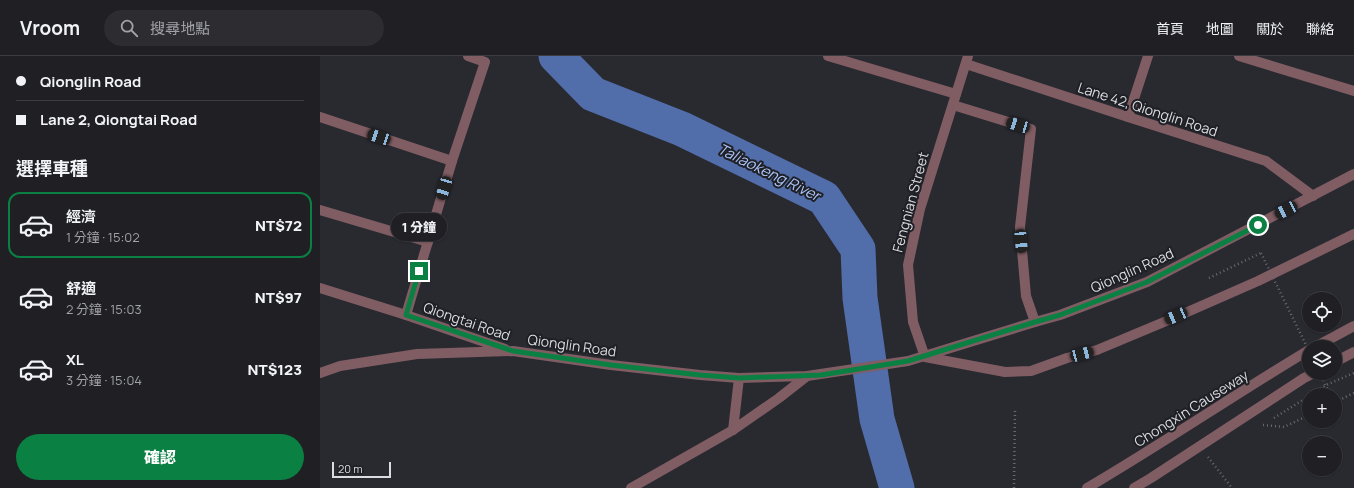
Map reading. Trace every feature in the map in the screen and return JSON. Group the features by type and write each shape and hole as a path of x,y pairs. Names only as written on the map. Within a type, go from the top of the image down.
{"street":[{"path":"406,315 452,161 485,62 468,56"},
{"path":"828,56 956,94"},
{"path":"1128,117 1148,56"},
{"path":"1239,56 1354,91"},
{"name":"Fengnian Street","path":"925,357 913,322 908,265 920,209 967,60"},
{"name":"Lane 42, Qionglin Road","path":"967,60 1128,117 1266,161 1313,196"},
{"path":"953,105 1031,129 1020,227 1026,296 1035,322"},
{"path":"320,118 452,161"},
{"name":"Qionglin Road","path":"320,373 340,366 417,354 513,351 611,365 739,378 821,375 908,361 1060,315 1147,282 1354,174"},
{"path":"320,210 428,242"},
{"path":"925,357 1005,372 1031,371 1067,358 1098,350 1258,281 1354,234"},
{"name":"Qiongtai Road","path":"320,288 513,351"},
{"path":"1328,340 1354,326"},
{"path":"1342,358 1354,352"},
{"name":"Chongxin Causeway","path":"1087,488 1135,460 1302,355"},
{"path":"631,488 733,430 779,398 807,376"},
{"path":"733,430 739,378"},
{"path":"1134,488 1302,379"}],"path":[{"path":"1209,278 1261,253 1304,340"},
{"path":"1321,388 1354,373"},
{"path":"1342,399 1354,393"},
{"path":"1014,488 1016,410"},
{"path":"1262,425 1284,427 1302,418"},
{"path":"1208,457 1232,488"}],"waterway":[{"name":"Taliaokeng River","path":"556,56 593,94 682,129 824,198 858,249 860,298 877,419 897,488"}],"route":[{"path":"419,271 406,315 513,351 611,365 700,375 739,378 807,376 908,361 925,357 1060,315 1147,282 1258,225"}]}
